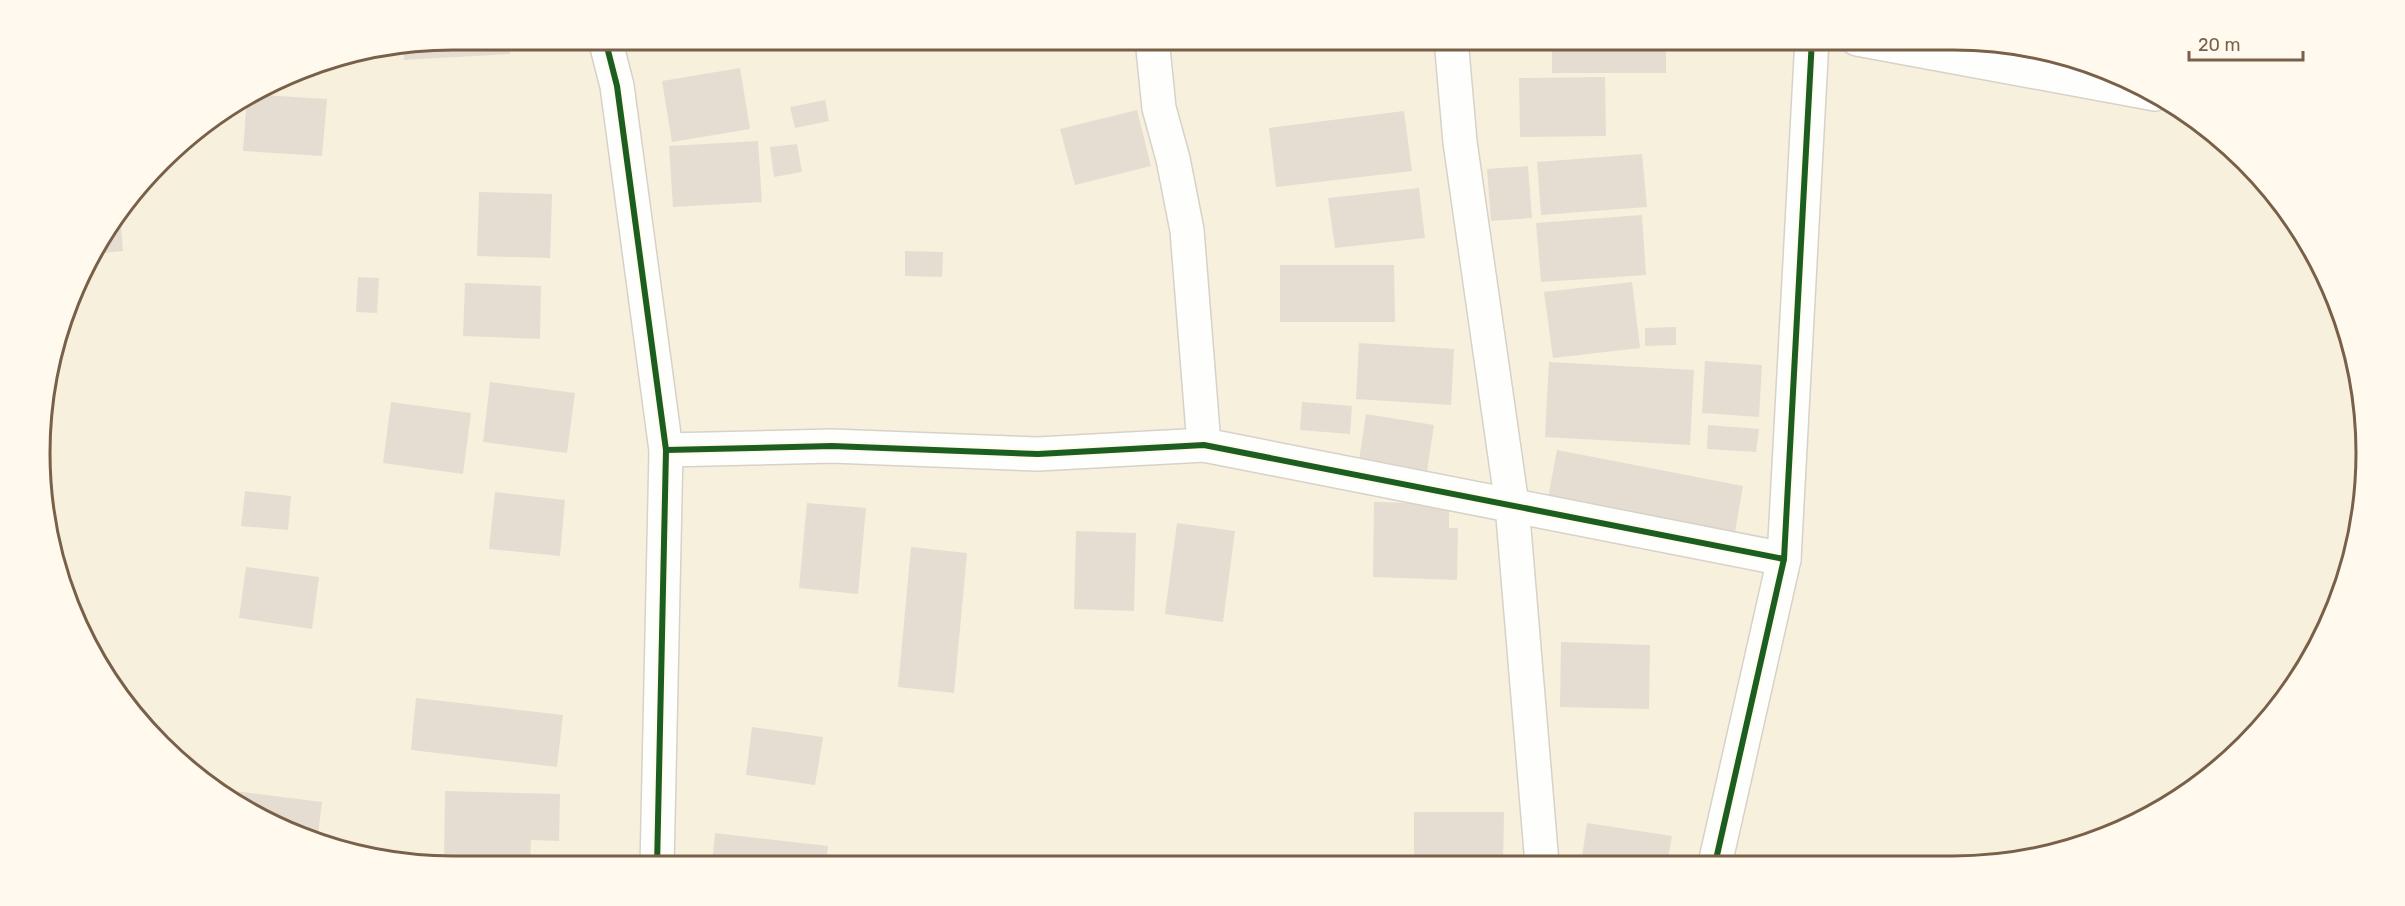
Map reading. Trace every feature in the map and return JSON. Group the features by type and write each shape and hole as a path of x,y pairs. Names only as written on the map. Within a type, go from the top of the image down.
{"street":[{"path":"608,50 617,86 666,450 657,856"},
{"path":"1153,50 1159,108 1173,159 1187,230 1204,445"},
{"path":"1452,50 1460,142 1512,505 1541,856"},
{"path":"1717,856 1784,559 1811,50"},
{"path":"1917,50 2124,88"},
{"path":"666,450 832,446 1038,454 1204,445 1784,559"}],"shaded area":[{"path":"427,50 1978,50 2031,57 2056,63 2130,91 2198,133 2255,187 2272,207 2301,251 2325,299 2334,323 2348,374 2352,400 2356,453 2355,479 2348,532 2342,557 2325,607 2301,655 2272,699 2218,756 2198,773 2154,802 2106,826 2056,843 2005,853 1978,856 427,856 374,849 349,843 275,815 229,788 187,756 133,699 91,631 63,557 57,532 50,479 50,427 57,374 80,299 104,251 118,229 133,207 168,168 207,133 229,118 251,104 299,80 374,57"}],"building":[{"path":"427,50 510,50 510,54 404,60 403,53"},
{"path":"1552,50 1666,50 1666,73 1552,73"},
{"path":"740,68 750,129 672,142 662,81"},
{"path":"1605,77 1606,136 1520,137 1519,78"},
{"path":"267,95 327,99 322,156 243,151 246,107 251,104"},
{"path":"825,100 829,121 795,128 790,107"},
{"path":"1137,110 1151,166 1075,185 1060,129"},
{"path":"1404,111 1412,171 1276,187 1269,128"},
{"path":"758,141 762,202 673,207 669,146"},
{"path":"797,144 802,172 774,177 770,147"},
{"path":"1642,154 1647,207 1541,215 1537,162"},
{"path":"1528,166 1532,218 1491,221 1487,169"},
{"path":"1419,188 1425,238 1335,248 1328,198"},
{"path":"479,192 552,194 550,258 477,256"},
{"path":"1642,215 1646,275 1541,282 1536,223"},
{"path":"121,225 123,251 103,253"},
{"path":"905,251 943,252 942,277 905,276"},
{"path":"1280,265 1394,265 1395,322 1280,322"},
{"path":"358,277 379,278 377,313 356,312"},
{"path":"1632,282 1640,348 1553,358 1544,292"},
{"path":"465,283 541,286 540,339 463,336"},
{"path":"1676,327 1676,345 1645,346 1645,328"},
{"path":"1359,343 1454,349 1451,405 1356,399"},
{"path":"1705,361 1762,365 1759,417 1702,413"},
{"path":"1549,362 1694,370 1690,445 1545,437"},
{"path":"490,382 575,393 567,453 483,442"},
{"path":"391,402 471,413 463,474 383,463"},
{"path":"1302,402 1352,406 1350,434 1300,430"},
{"path":"1366,414 1434,425 1426,478 1358,467"},
{"path":"1708,425 1759,429 1756,452 1707,449"},
{"path":"1557,450 1743,486 1734,538 1547,503"},
{"path":"245,491 291,496 288,530 241,526"},
{"path":"495,492 565,500 560,556 489,549"},
{"path":"1374,502 1449,504 1449,528 1458,528 1457,580 1373,577"},
{"path":"807,503 866,508 858,594 799,588"},
{"path":"1177,523 1235,531 1223,622 1165,614"},
{"path":"1076,531 1136,533 1134,611 1074,609"},
{"path":"911,547 967,553 954,693 898,687"},
{"path":"246,567 319,577 312,629 239,618"},
{"path":"1561,642 1650,645 1649,709 1560,707"},
{"path":"416,698 563,715 557,767 411,750"},
{"path":"752,727 823,737 815,785 746,775"},
{"path":"445,791 560,794 559,841 531,840 530,856 444,856"},
{"path":"235,792 322,802 318,833 275,815"},
{"path":"1414,812 1504,812 1503,856 1414,856"},
{"path":"1587,823 1672,836 1668,856 1582,856"},
{"path":"715,833 828,846 827,856 713,856"}],"cycle path":[{"path":"608,50 617,86 666,450 657,856"},
{"path":"1717,856 1784,559 1811,50"},
{"path":"666,450 832,446 1038,454 1204,445 1784,559"}]}
